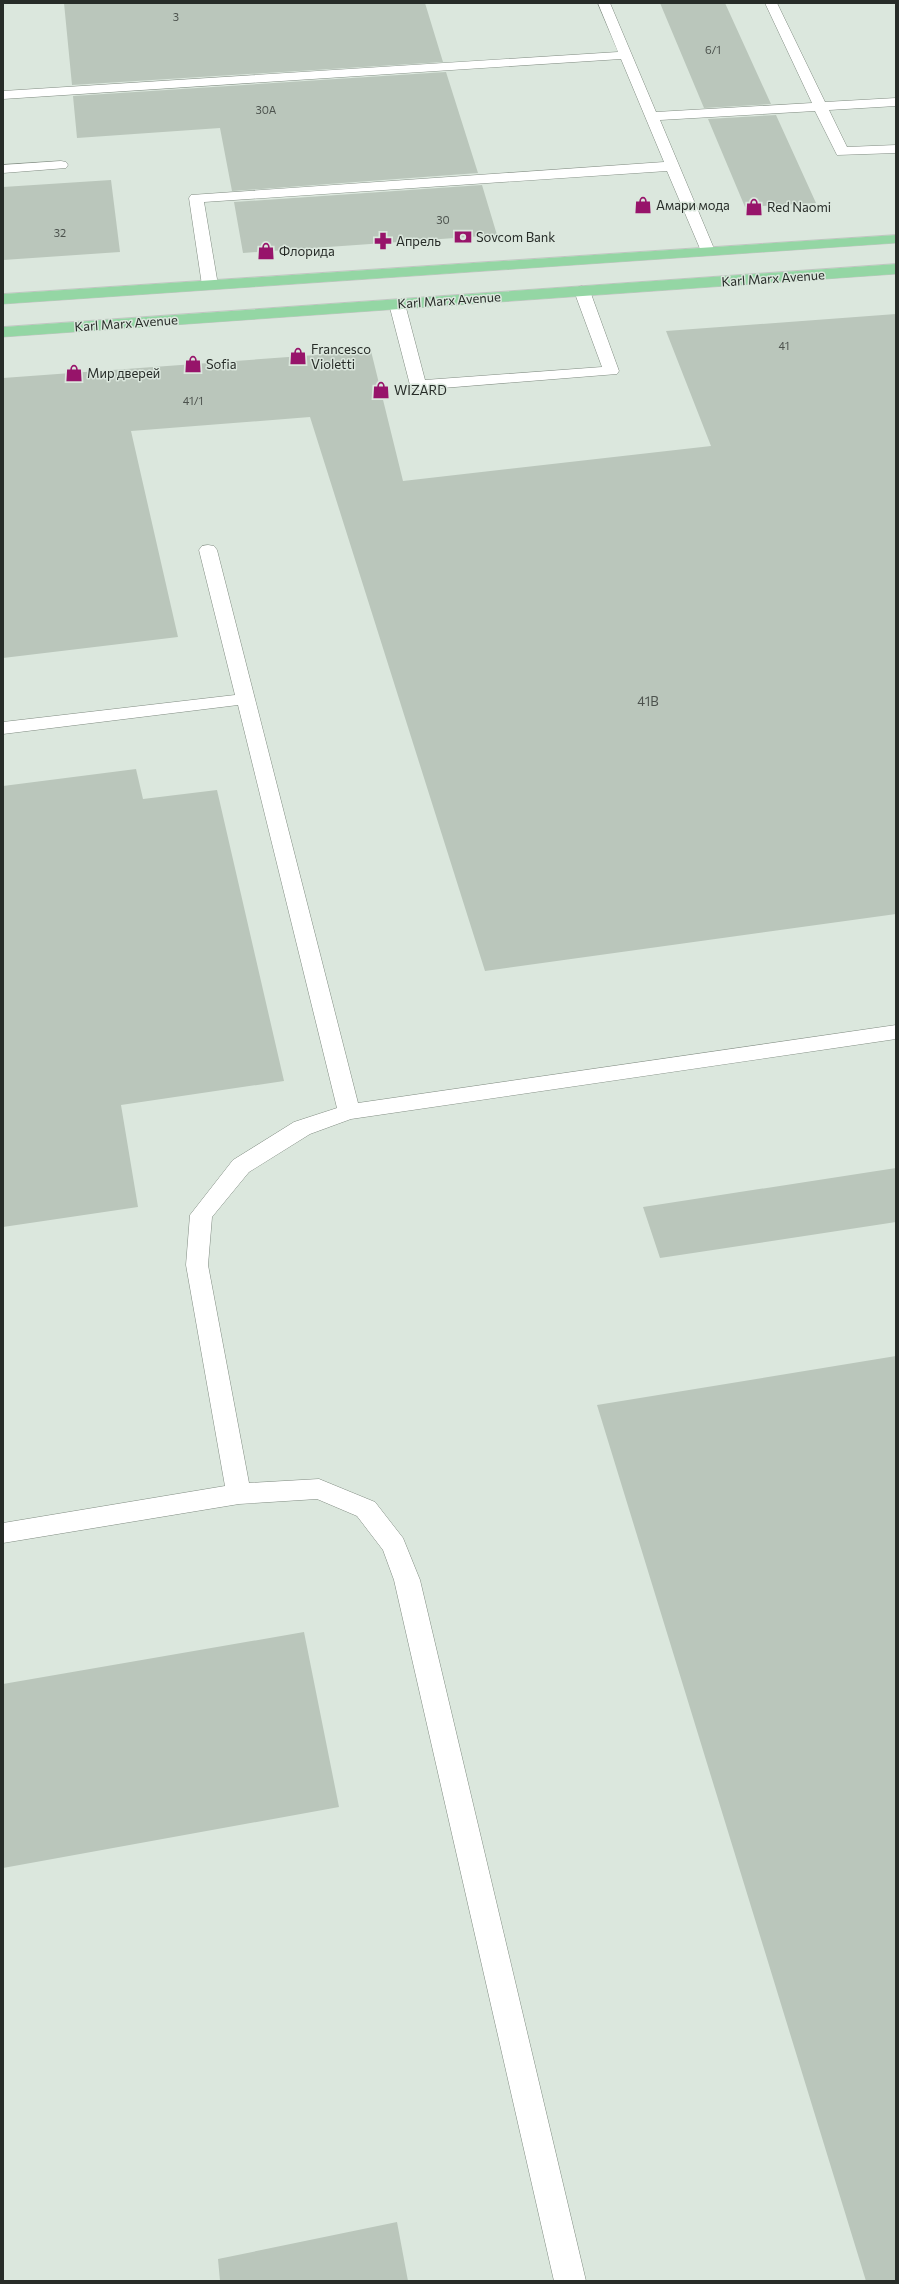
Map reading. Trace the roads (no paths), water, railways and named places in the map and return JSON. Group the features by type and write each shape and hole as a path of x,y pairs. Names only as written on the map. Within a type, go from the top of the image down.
{"main road":[{"path":"3,299 896,239"},
{"name":"Karl Marx Avenue","path":"3,332 896,269"}],"lane":[{"path":"604,3 708,251"},
{"path":"771,3 842,152 896,148"},
{"path":"3,95 626,55"},
{"path":"651,116 896,102"},
{"path":"3,169 61,165"},
{"path":"210,285 196,198 672,166"},
{"path":"397,304 418,385 611,371 582,291"},
{"path":"208,550 349,1112"},
{"path":"3,728 245,698"},
{"path":"239,1494 197,1265 201,1215 241,1166 302,1128 349,1112 896,1032"},
{"path":"3,1533 239,1494 319,1489 366,1509 394,1545 407,1580 570,2281"}],"place":[{"name":"Амари мода","path":"643,205"},
{"name":"Red Naomi","path":"754,207"},
{"name":"Sovcom Bank","path":"463,237"},
{"name":"Апрель","path":"383,241"},
{"name":"Флорида","path":"266,251"},
{"name":"Francesco Violetti","path":"298,356"},
{"name":"Sofia","path":"193,364"},
{"name":"Мир дверей","path":"74,373"},
{"name":"WIZARD","path":"381,390"}]}
